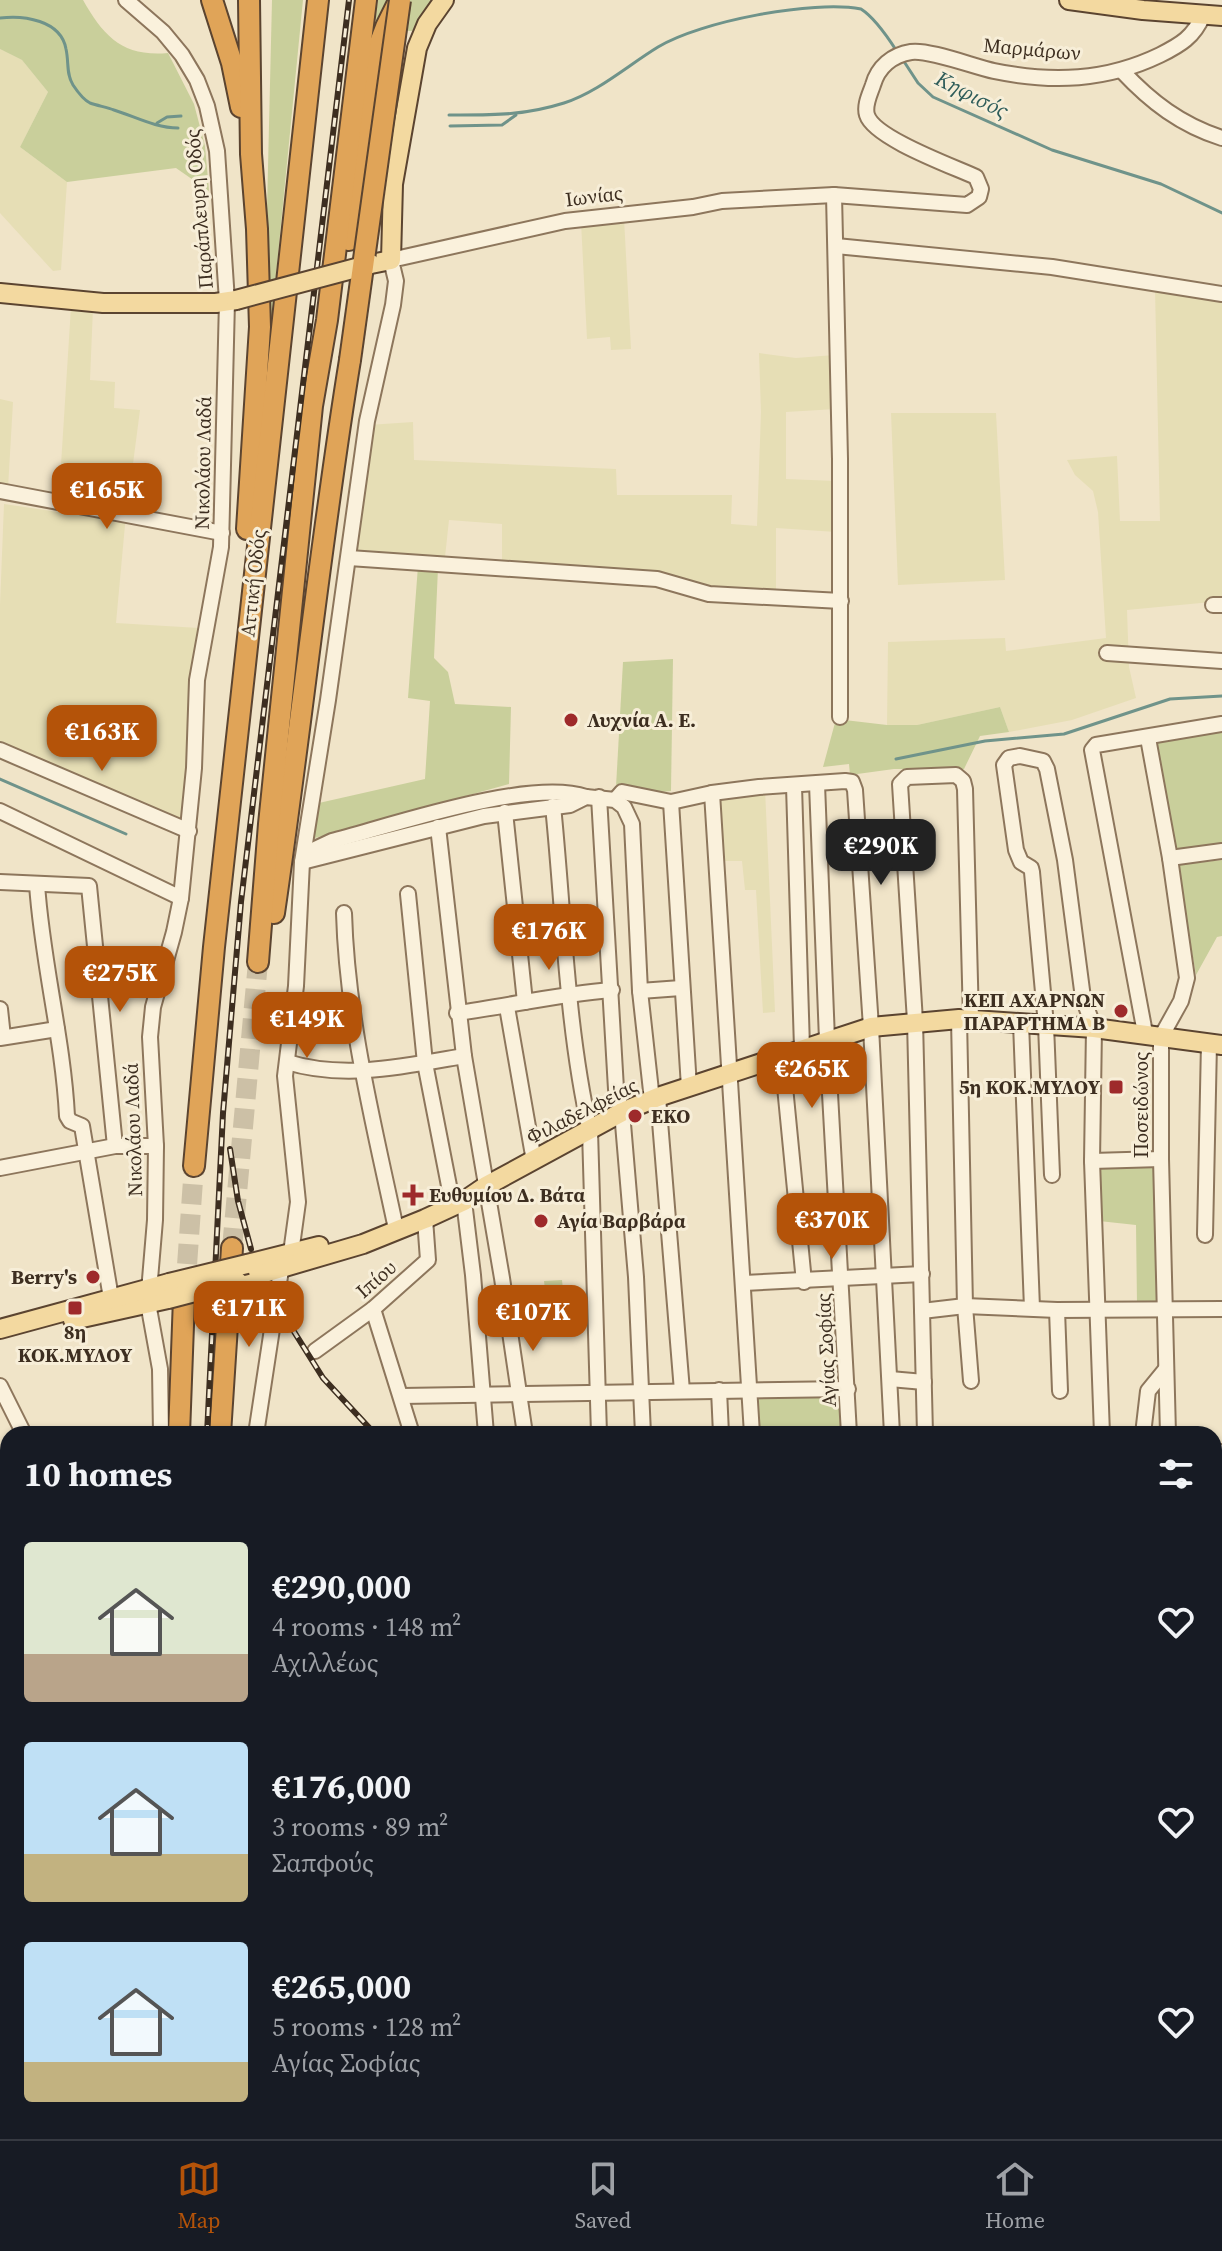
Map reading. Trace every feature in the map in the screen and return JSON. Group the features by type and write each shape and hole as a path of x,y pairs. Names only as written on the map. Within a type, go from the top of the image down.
{"highway":[{"path":"212,0 232,63 251,154"},
{"path":"248,629 246,544 260,327 251,154 249,0"},
{"name":"Αττική Οδός","path":"194,1166 214,947 318,0"},
{"name":"Αττική Οδός","path":"366,0 327,320 312,406 258,962 272,923 316,588 400,0"},
{"path":"327,320 345,262 376,53 400,0"},
{"path":"221,1426 232,1248"},
{"path":"174,1293 179,1426"}],"main road":[{"path":"391,260 393,184 417,48 427,24 444,0"},
{"path":"1069,0 1222,16"},
{"name":"Ιωνίας","path":"0,293 103,303 232,300 391,260"},
{"name":"Φιλαδελφείας","path":"249,1271 281,1270 363,1244 464,1201 622,1112 655,1098 871,1027 965,1019 1094,1028 1215,1044"},
{"name":"Φιλαδελφείας","path":"0,1329 111,1298 174,1293 249,1271 291,1253 396,1229"},
{"name":"Φιλαδελφείας","path":"0,1336 148,1296"}],"street":[{"name":"Παράπλευρη Οδός","path":"126,0 163,32 182,55 197,80 207,106 217,151 232,300"},
{"name":"Μαρμάρων","path":"898,56 914,51 996,71 1065,79 1122,71 1188,39 1197,30 1203,15"},
{"name":"Ιωνίας","path":"391,260 584,218 752,198 834,195 967,205 979,197 981,189 976,177 886,135 871,124 866,107 877,72 898,56"},
{"path":"1122,71 1159,108 1199,131 1222,138"},
{"path":"834,195 840,717"},
{"path":"836,246 1052,267 1222,294"},
{"path":"257,1426 281,1270 291,1253 298,1202 285,1095 296,986 302,862 370,408 396,281 391,260"},
{"name":"Νικολάου Λαδά","path":"161,1426 160,1369 148,1296 155,1220 156,1146 151,1021 181,898 189,831 198,669 222,533 232,300"},
{"path":"0,491 222,533"},
{"path":"349,558 657,579 709,594 841,601"},
{"path":"1107,653 1222,661"},
{"path":"1153,1035 1092,750 1096,745 1222,724"},
{"name":"Ποσειδώνος","path":"1148,738 1170,858 1186,989 1153,1035 1161,1159 1168,1426"},
{"path":"0,750 189,831"},
{"path":"1052,1175 1046,1025 1032,872 1018,856 1004,765 1009,758 1020,756 1043,761 1047,769 1065,860 1083,998 1094,1028 1092,1161 1102,1426"},
{"path":"925,1426 915,1021 900,784 907,777 956,775 963,781 965,789 965,1306 971,1381"},
{"path":"615,800 622,792 671,802 712,793 852,782 857,804 871,1027 892,1426"},
{"name":"Αγίας Σοφίας","path":"817,784 827,1040 849,1426"},
{"path":"794,786 802,1048"},
{"path":"302,862 315,849 332,841 503,798 570,792 615,800 624,807 632,824 640,991 655,1098 682,1391"},
{"path":"712,793 752,1426"},
{"path":"302,862 438,827 505,812 570,805 592,797"},
{"path":"592,797 612,990 616,1089 622,1112 636,1277 643,1426"},
{"path":"671,802 689,1087"},
{"path":"553,806 570,993 590,1131 599,1426"},
{"path":"0,811 181,898"},
{"path":"505,812 525,1002"},
{"path":"309,818 315,832 332,841"},
{"path":"438,827 457,1013 524,1426"},
{"path":"1170,858 1222,851"},
{"path":"0,882 89,886 115,1146"},
{"path":"37,884 42,946 57,1029 67,1116 70,1121 82,1126 111,1298"},
{"path":"408,894 425,1063 450,1191 464,1201 486,1426"},
{"path":"344,913 345,953 363,1069 396,1229"},
{"path":"640,991 681,988"},
{"path":"457,1013 507,1007 570,993 612,990"},
{"path":"507,1007 534,1161"},
{"path":"0,1009 2,1037 57,1029"},
{"path":"1021,1023 1032,1308"},
{"path":"1205,1235 1215,1044"},
{"path":"287,1062 308,1069 363,1069 406,1067 464,1056"},
{"path":"782,1056 804,1282"},
{"path":"0,1168 115,1146 156,1146"},
{"path":"1092,1161 1161,1159"},
{"name":"Ιπίου","path":"315,1351 373,1309 428,1260 425,1219"},
{"path":"744,1283 922,1274"},
{"path":"922,1311 965,1306 1057,1310 1222,1309"},
{"path":"373,1309 410,1426"},
{"path":"1057,1310 1060,1391"},
{"path":"1144,1426 1148,1391 1166,1369"},
{"path":"890,1379 924,1382"},
{"path":"0,1386 20,1426"},
{"path":"402,1396 848,1389"},
{"path":"719,1390 721,1426"}],"shaded area":[{"path":"0,49 22,60 48,92 20,147 67,182 61,270 53,271 0,213"},
{"path":"624,218 631,349 611,350 610,337 587,339 581,222"},
{"path":"1155,289 1222,300 1222,601 1127,610 1129,667 1136,698 1072,720 1009,732 1000,707 917,725 887,725 888,642 1005,638 1006,651 1106,638 1098,512 1093,491 1075,475 1067,460 1117,456 1120,521 1160,521"},
{"path":"71,307 93,308 90,380 115,382 114,408 140,410 116,623 199,628 182,822 0,744 4,504 58,512"},
{"path":"759,353 796,358 834,355 836,409 786,412 786,479 836,481 836,532 776,528 776,593 687,591 650,573 502,560 502,524 449,520 445,557 352,553 368,425 413,422 414,460 616,469 617,495 732,495 731,524 757,526 761,412"},
{"path":"0,399 13,402 8,488 0,486"},
{"path":"891,413 996,413 1005,580 898,585"},
{"path":"765,789 775,1012 763,1013 756,890 745,890 742,861 721,861 716,798"}],"green space":[{"path":"0,0 83,0 116,42 139,52 168,53 194,104 205,146 209,191 176,168 67,182 20,147 48,92 22,60 0,49"},
{"path":"272,0 303,0 262,418"},
{"path":"378,0 433,0 412,31 374,30"},
{"path":"418,566 438,568 434,658 448,672 455,704 511,707 509,784 304,841 310,805 425,779 430,701 408,698"},
{"path":"673,659 671,791 650,793 616,787 623,662"},
{"path":"1000,707 1009,732 980,736 964,769 894,769 850,775 849,764 823,767 836,719 917,725"},
{"path":"1222,732 1222,846 1174,853 1154,743"},
{"path":"1222,860 1222,936 1217,937 1196,975 1177,865"},
{"path":"1097,1163 1155,1163 1156,1303 1137,1304 1136,1225 1099,1221"},
{"path":"562,1280 565,1309 548,1312 544,1281"},
{"path":"756,1394 839,1394 841,1426 757,1426"}],"waterway":[{"name":"Κηφισός","path":"449,115 521,113 564,103 601,85 677,38 728,21 787,10 815,7 861,9 876,22 896,50"},
{"name":"Κηφισός","path":"0,18 30,19 57,32 66,49 71,81 88,102 154,124 178,128"},
{"name":"Κηφισός","path":"903,60 918,83 933,97 1052,150 1161,184 1222,213"},
{"name":"Κηφισός","path":"450,126 502,125 516,115"},
{"name":"Κηφισός","path":"157,123 167,117 181,116"},
{"path":"896,759 985,741 1064,734 1170,699 1222,696"},
{"path":"0,779 126,834"}],"tunnel":[{"path":"232,1248 258,962"},
{"path":"185,1294 194,1166"}],"railway":[{"path":"207,1426 223,1113 241,902 349,0"},
{"path":"230,1149 238,1201 251,1249"},
{"path":"293,1330 323,1378 368,1426"}],"place":[{"name":"Λυχνία A. E.","path":"571,720"},
{"name":"ΚΕΠ ΑΧΑΡΝΩΝ ΠΑΡΑΡΤΗΜΑ Β","path":"1121,1011"},
{"name":"5η ΚΟΚ.ΜΥΛΟΥ","path":"1116,1087"},
{"name":"EKO","path":"635,1116"},
{"name":"Ευθυμίου Δ. Βάτα","path":"413,1195"},
{"name":"Αγία Βαρβάρα","path":"541,1221"},
{"name":"Berry's","path":"93,1277"},
{"name":"8η ΚΟΚ.ΜΥΛΟΥ","path":"75,1308"}]}
